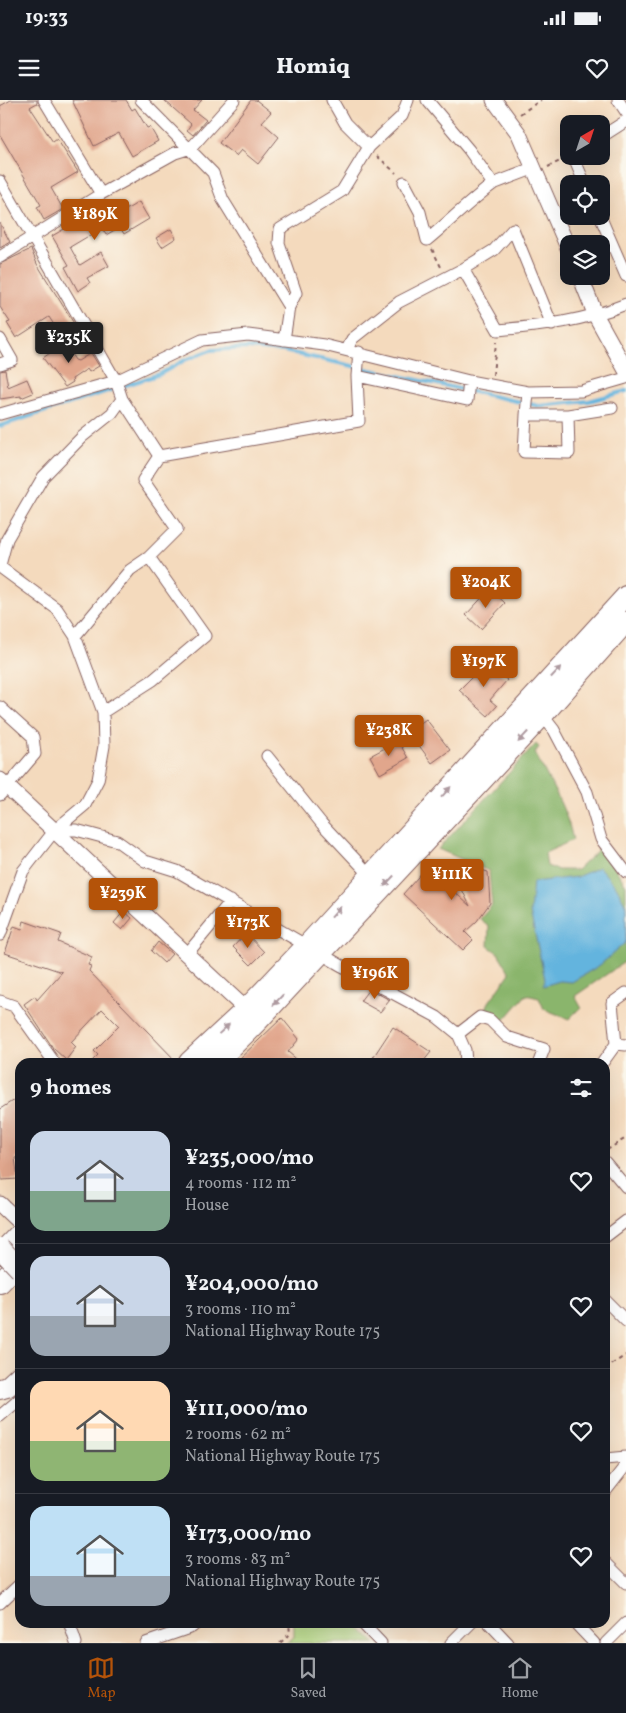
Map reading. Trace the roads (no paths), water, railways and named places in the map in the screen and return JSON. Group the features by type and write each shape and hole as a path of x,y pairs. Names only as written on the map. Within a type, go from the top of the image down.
{"highway":[{"path":"313,950 370,875 626,596"},
{"path":"220,1058 252,1015 543,715 626,622"},
{"path":"194,1058 252,1015"},
{"path":"8,1243 15,1258"},
{"path":"4,1278 15,1267"},
{"path":"0,1389 15,1379"},
{"path":"0,1402 15,1392"}],"street":[{"path":"44,100 101,194"},
{"path":"141,100 190,148 212,173 223,200 289,307"},
{"path":"0,257 101,194 175,153 190,148 234,100"},
{"path":"332,100 345,123 369,147"},
{"path":"284,340 289,307 296,293 279,243 280,229 342,191 369,147 402,116 408,100"},
{"path":"426,100 469,150 493,184"},
{"path":"494,100 519,134 563,235"},
{"path":"618,100 626,112"},
{"path":"610,131 626,121"},
{"path":"404,182 420,212 428,240 469,202 493,184 536,170"},
{"path":"0,181 116,381 122,399 159,456"},
{"path":"604,225 626,276"},
{"path":"75,636 130,570 149,557 177,529 143,480 159,456 359,421 357,376 352,339 399,302 463,269 494,250 513,230 552,325"},
{"path":"463,269 498,330 552,325 596,316 626,304"},
{"path":"584,285 596,316 626,370"},
{"path":"0,414 116,381 202,340 248,335 353,351 469,381 528,392 581,391 626,378"},
{"path":"0,339 12,360 0,364"},
{"path":"357,376 466,400 469,381"},
{"path":"528,392 524,452 569,453 568,415"},
{"path":"0,935 23,870 55,830 85,805 98,780 104,746 103,712 75,636 57,609 0,566 7,539 43,477 82,437 112,413 122,399"},
{"path":"526,415 568,415 612,408"},
{"path":"103,712 153,680 205,636 149,557"},
{"path":"530,700 554,730 587,792 601,839 626,872"},
{"path":"0,707 33,737 36,754 2,787 55,830 252,1015"},
{"path":"267,756 322,824 370,875"},
{"path":"55,830 76,830 117,841 145,861 177,871 313,950 437,1017 458,1034 465,1050 466,1058"},
{"path":"187,954 231,901"},
{"path":"607,1058 621,1044 612,1003 626,993"},
{"path":"0,1001 14,1006 51,1058"},
{"path":"458,1034 480,1018 490,1020 507,1037 544,1049 541,1058"},
{"path":"610,1168 626,1187"},
{"path":"0,1204 15,1218"},
{"path":"610,1233 626,1221"},
{"path":"610,1305 626,1321"},
{"path":"0,1416 15,1403"},
{"path":"610,1458 626,1458"},
{"path":"610,1486 626,1465"},
{"path":"610,1567 626,1583"},
{"path":"0,1603 15,1589"},
{"path":"606,1643 626,1623"},
{"path":"71,1628 76,1643"},
{"path":"146,1643 175,1638 189,1628"},
{"path":"367,1628 381,1643"},
{"path":"451,1643 466,1628"},
{"path":"494,1628 508,1643"},
{"path":"580,1628 594,1643"}],"water":[{"path":"599,867 617,888 626,906 626,942 600,965 572,982 560,981 543,986 545,979 530,912 533,882 577,877"}],"waterway":[{"path":"0,426 160,374 185,360 211,350 249,348 283,351 539,406 589,401 626,391"}]}
